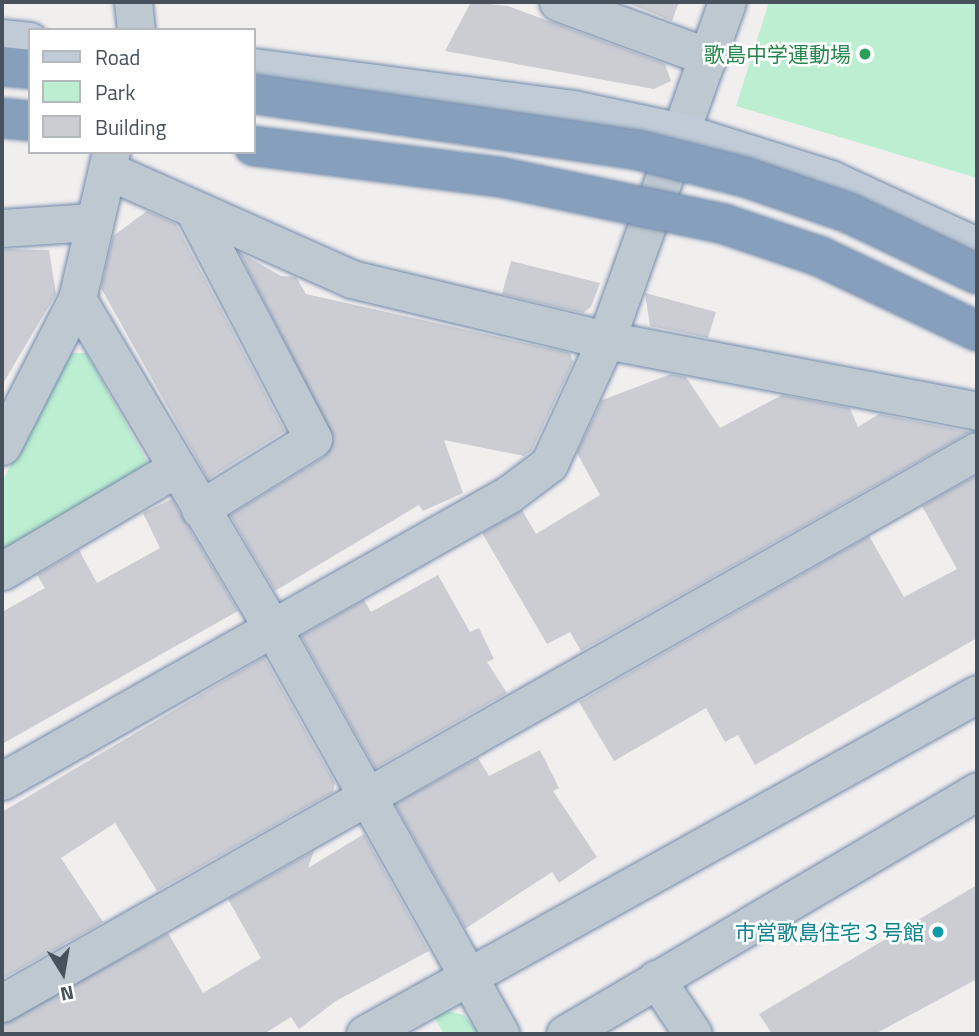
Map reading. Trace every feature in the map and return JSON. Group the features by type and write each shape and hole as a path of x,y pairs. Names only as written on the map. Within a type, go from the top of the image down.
{"highway":[{"path":"2,66 28,69"},
{"path":"256,94 638,150 849,213 977,274"},
{"path":"2,118 28,121"},
{"path":"256,146 500,177 724,224 819,256 977,331"}],"street":[{"path":"133,2 136,28"},
{"path":"558,2 708,57"},
{"path":"2,781 509,494 549,464 606,340 727,2"},
{"path":"2,38 28,42"},
{"path":"256,68 574,110 682,133 831,180 977,247"},
{"path":"2,446 77,299 92,222 109,161 193,209 352,279 606,340 977,411"},
{"path":"193,209 313,439 200,509"},
{"path":"2,228 92,222"},
{"path":"77,299 272,627 467,981 500,1034"},
{"path":"2,1003 977,451"},
{"path":"2,570 176,468"},
{"path":"365,1034 467,981 977,694"},
{"path":"565,1034 977,791"},
{"path":"656,979 693,1034"}],"green space":[{"name":"歌島中学運動場","path":"769,2 977,2 977,178 736,106"},
{"path":"68,353 86,353 147,461 141,478 2,554 2,482"},
{"path":"447,1011 464,1015 480,1034 444,1034 431,1012"}],"building":[{"path":"471,2 508,6 665,64 671,81 654,89 445,51"},
{"path":"625,2 679,2 672,21"},
{"path":"147,211 176,224 285,431 208,479 101,288 113,236"},
{"path":"2,249 49,250 56,294 2,385"},
{"path":"239,252 281,276 296,277 306,294 570,353 573,362 532,450 524,456 444,440 463,493 423,511 419,505 275,591 230,515 324,457 334,439"},
{"path":"511,261 600,283 591,307 583,313 502,294"},
{"path":"645,293 716,312 708,338 650,326"},
{"path":"671,374 686,377 720,428 782,395 850,408 858,427 879,414 970,432 581,651 570,632 547,644 482,533 522,510 536,534 600,495 577,453 602,400"},
{"path":"977,475 977,638 755,765 738,735 725,742 706,708 614,761 579,702 869,536 904,597 957,569 922,506"},
{"path":"172,499 238,611 2,744 2,612 45,588 37,575 79,550 97,583 160,548 143,513"},
{"path":"438,575 470,632 479,628 494,659 487,662 507,693 375,768 301,636 364,600 371,612"},
{"path":"264,657 335,783 333,792 157,891 115,823 61,858 103,922 2,979 2,812"},
{"path":"540,750 559,788 553,791 597,857 559,883 552,872 465,929 395,804 478,758 489,776"},
{"path":"364,834 429,951 336,1001 299,1029 291,1017 264,1034 2,1034 2,1024 168,933 203,993 261,958 228,899 314,851 308,868"},
{"name":"市営歌島住宅３号館","path":"977,885 977,979 875,1034 772,1034 759,1014"}],"place":[{"name":"歌島中学運動場","path":"865,54"},
{"name":"市営歌島住宅３号館","path":"938,932"}]}
